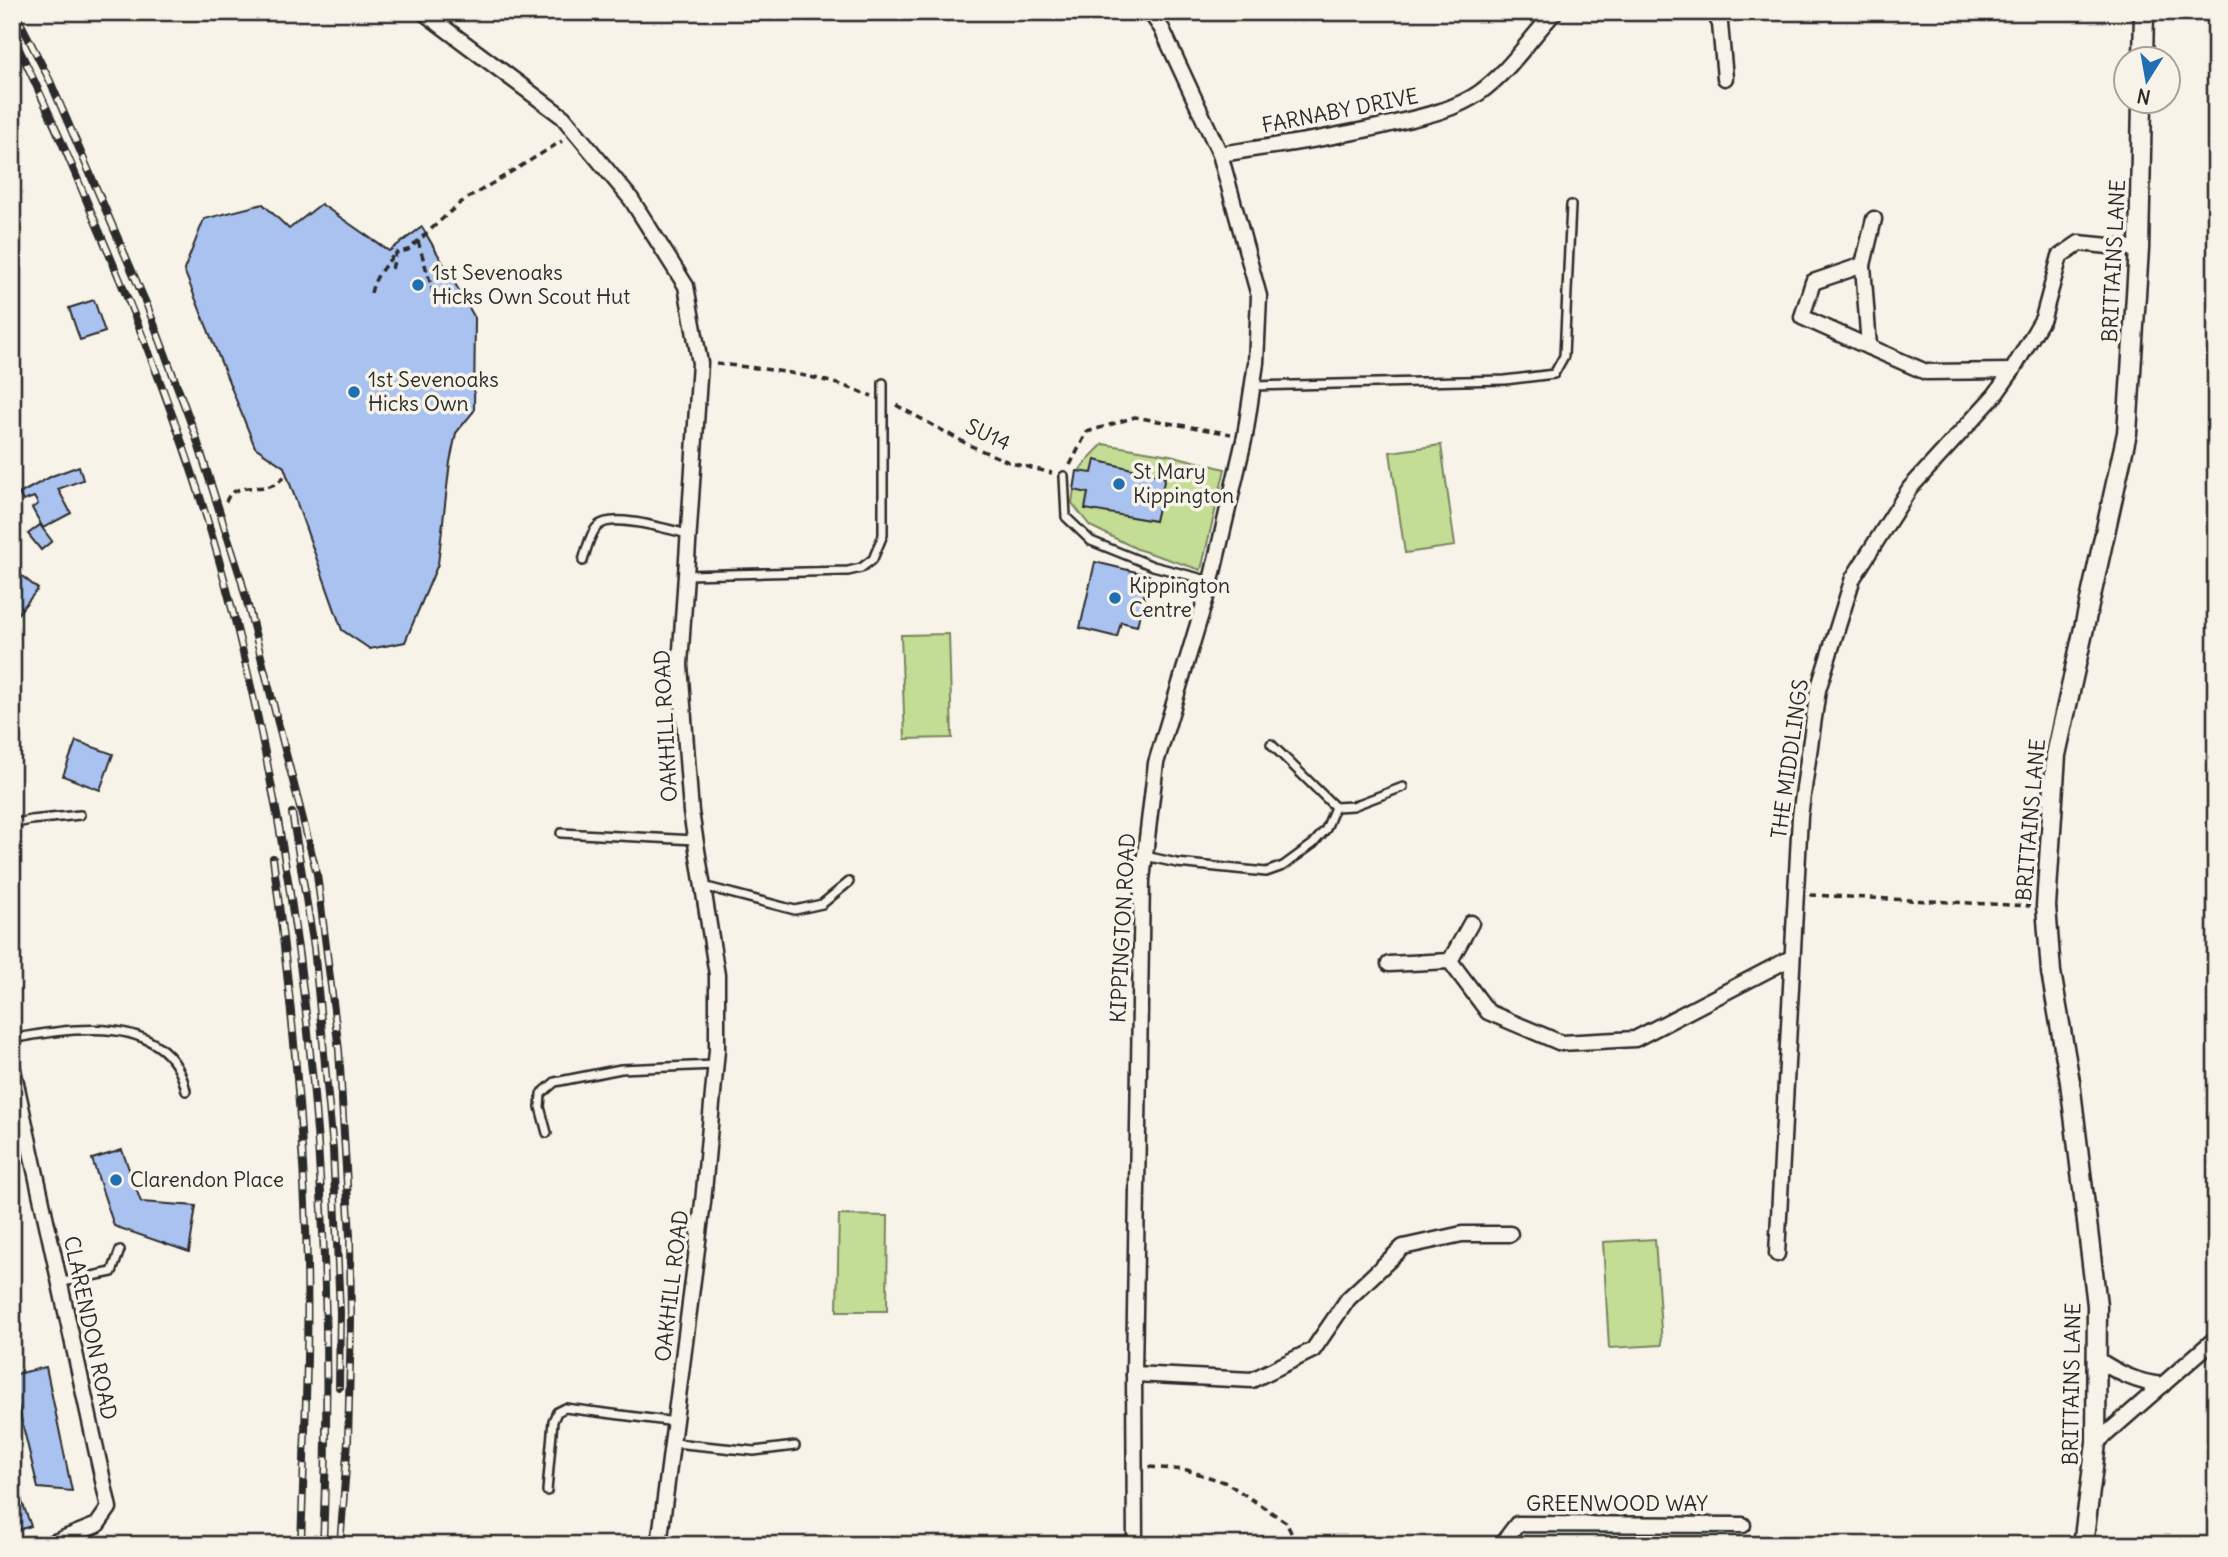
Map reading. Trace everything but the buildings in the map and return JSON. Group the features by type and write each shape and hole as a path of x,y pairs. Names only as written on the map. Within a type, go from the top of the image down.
{"street":[{"name":"OAKHILL ROAD","path":"423,12 563,117 631,199 686,286 700,363 680,665 691,812 716,975 716,1065 703,1202 659,1545"},
{"name":"KIPPINGTON ROAD","path":"1135,1545 1134,1374 1142,880 1156,763 1211,581 1245,436 1256,363 1259,296 1220,154 1162,29 1150,12"},
{"name":"FARNABY DRIVE","path":"1220,154 1341,136 1442,110 1477,95 1507,70 1537,31 1556,12"},
{"path":"1714,12 1720,24 1725,78"},
{"path":"2143,46 2144,12"},
{"name":"BRITTAINS LANE","path":"2083,1545 2096,1443 2097,1305 2070,1082 2051,972 2046,906 2056,755 2127,433 2139,249 2142,116"},
{"path":"1869,347 1863,265 1874,219"},
{"name":"THE MIDDLINGS","path":"1777,1254 1800,816 1818,690 1853,579 1910,488 1995,395 2012,371 2043,318 2060,256 2079,243 2139,249"},
{"path":"1863,265 1813,282 1802,317 1926,372 2012,371"},
{"path":"1450,961 1471,923"},
{"path":"1450,961 1488,1012 1561,1043 1635,1039 1791,958"},
{"path":"1389,964 1450,961"},
{"name":"CLARENDON ROAD","path":"12,1065 14,1084 109,1508 97,1525 47,1545"},
{"path":"1134,1374 1252,1380 1312,1350 1348,1299 1403,1247 1462,1234 1510,1234"},
{"path":"2096,1443 2216,1338"},
{"path":"2097,1359 2127,1376 2145,1383 2163,1385"},
{"name":"GREENWOOD WAY","path":"1501,1545 1517,1524 1743,1525"}],"lane":[{"path":"1252,386 1505,380 1554,374 1564,356 1571,205"},
{"path":"687,575 848,571 862,568 873,559 883,536 883,383"},
{"path":"1064,476 1066,517 1091,541 1153,566 1211,581"},
{"path":"583,561 597,526 605,522 620,520 689,534"},
{"path":"1271,744 1335,807 1353,806 1403,786"},
{"path":"1145,856 1177,863 1266,872 1283,866 1313,844 1326,829 1335,807"},
{"path":"12,824 80,815"},
{"path":"561,833 695,840"},
{"path":"702,886 795,910 822,904 849,882"},
{"path":"12,1039 61,1029 87,1028 131,1034 148,1041 170,1056 183,1077 186,1091"},
{"path":"547,1133 540,1107 541,1094 555,1082 621,1069 716,1065"},
{"path":"58,1283 112,1272 120,1250"},
{"path":"547,1490 553,1421 557,1412 565,1408 676,1422"},
{"path":"674,1443 754,1451 795,1446"}],"path":[{"path":"370,293 384,266 396,253 408,250 460,203 576,132"},
{"path":"418,241 433,292 430,294"},
{"path":"391,269 396,253"},
{"name":"SU14","path":"700,363 785,370 841,384 903,408 969,445 1011,463 1064,476"},
{"path":"1064,476 1087,432 1135,417 1245,436"},
{"path":"226,502 232,493 276,484 287,474"},
{"path":"1796,894 2046,906"},
{"path":"1136,1466 1187,1470 1227,1483 1286,1522 1297,1545"}],"green space":[{"path":"1103,444 1170,455 1225,469 1201,570 1137,549 1090,526 1072,503 1080,470"},
{"path":"1441,445 1455,546 1405,553 1390,452"},
{"path":"949,634 952,738 905,739 901,635"},
{"path":"839,1215 888,1216 887,1311 837,1311"},
{"path":"1655,1239 1662,1345 1609,1348 1603,1242"}],"railway":[{"path":"15,12 50,81 148,308 195,434 241,579 317,874 339,1050 350,1236 348,1441 340,1545"},
{"path":"12,35 65,151 167,399 212,536 254,700 278,819 297,939 311,1059 325,1302 323,1545"},
{"path":"292,813 314,947 333,1149 340,1312 339,1387"},
{"path":"273,858 296,1061 303,1162 307,1334 301,1545"}],"place":[{"name":"1st Sevenoaks Hicks Own Scout Hut","path":"418,285"},
{"name":"1st Sevenoaks Hicks Own","path":"354,392"},
{"name":"St Mary Kippington","path":"1119,484"},
{"name":"Kippington Centre","path":"1115,598"},
{"name":"Clarendon Place","path":"116,1180"}]}
